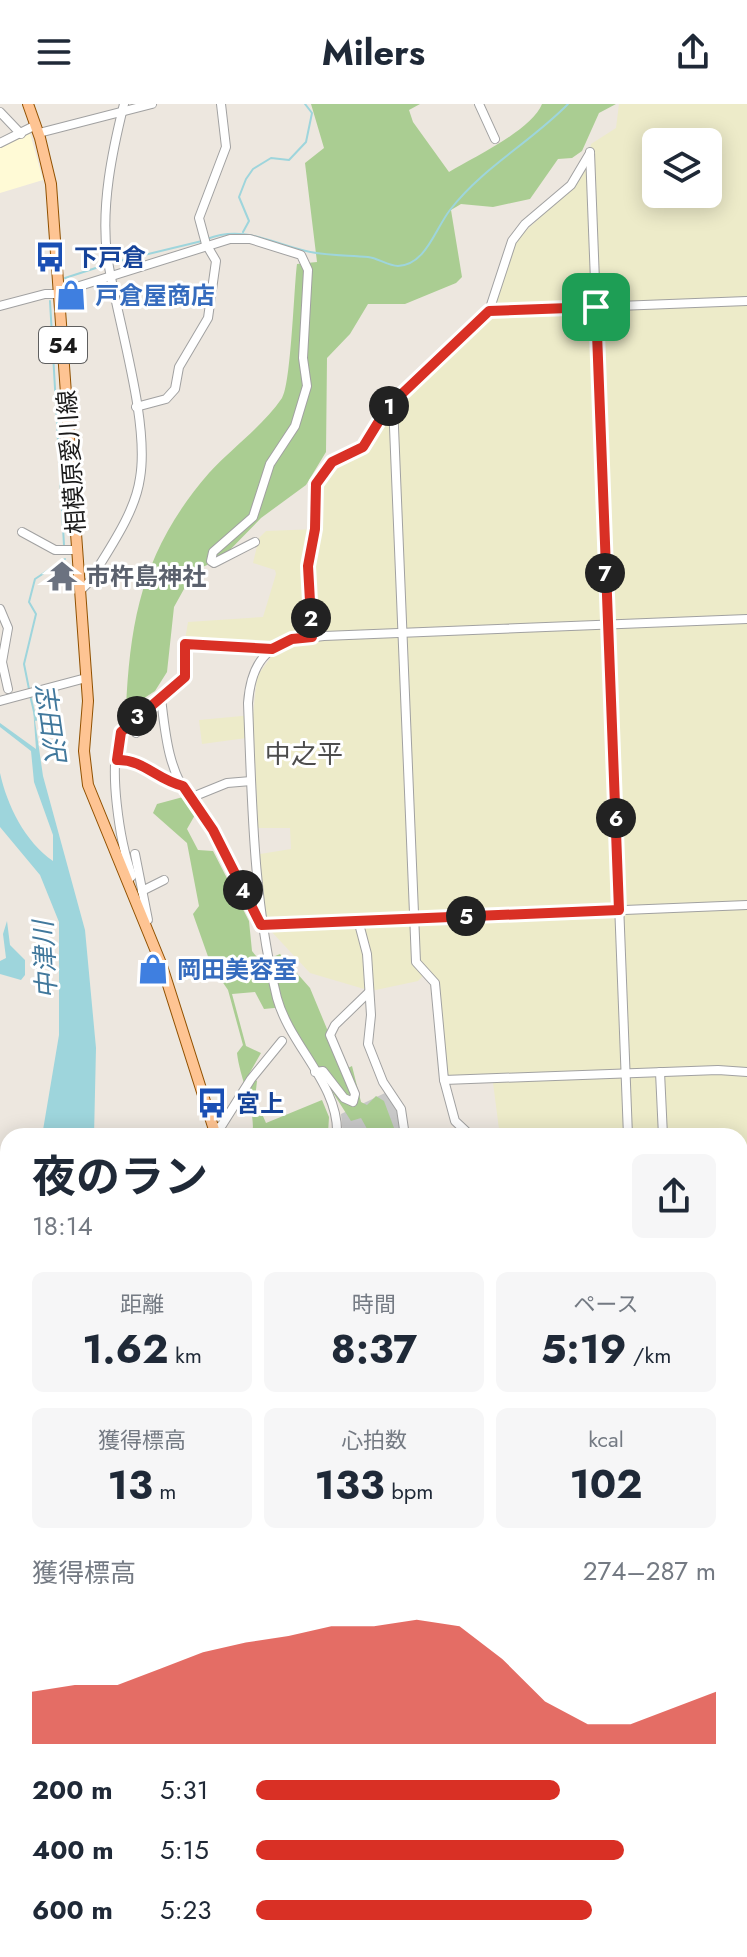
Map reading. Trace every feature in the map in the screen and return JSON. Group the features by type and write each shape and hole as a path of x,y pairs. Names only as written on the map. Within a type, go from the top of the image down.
{"main road":[{"name":"相模原愛川線","path":"28,104 38,129 51,184 81,590 85,772 178,1013 213,1128"}],"street":[{"path":"0,143 38,129 152,104"},
{"path":"136,407 160,402 175,389 179,367 208,318 216,261 206,245 200,213 226,147 221,104"},
{"path":"479,104 495,139"},
{"path":"81,590 103,558 138,487 141,468 136,407 108,259 110,159 124,108"},
{"path":"0,112 21,134"},
{"path":"312,637 308,566 315,529 316,484 332,462 363,447 393,403 489,311 512,241 525,224 571,185 590,152 628,1128"},
{"path":"0,306 59,292 111,272 230,239 250,239 301,255 308,265 303,358 308,381 297,421 270,464 253,517 213,552 211,561 214,563 255,542"},
{"path":"489,311 747,301"},
{"path":"393,403 417,966 435,983 439,1061 455,1121 462,1128"},
{"path":"22,532 55,550 78,550"},
{"path":"0,609 8,628 1,662 8,689"},
{"path":"336,1128 335,1108 279,1004 260,920 251,781 249,687 255,668 272,649 292,639 312,637 747,619"},
{"path":"127,881 132,876 124,855 117,795 121,732 185,677 185,644 272,649"},
{"path":"0,701 81,679"},
{"path":"161,698 167,744 183,786 213,830 260,920"},
{"path":"136,733 146,711"},
{"path":"117,760 135,759 166,782 183,786"},
{"path":"190,798 227,783 251,781"},
{"path":"135,854 148,920 144,923"},
{"path":"142,891 164,880"},
{"path":"260,920 358,920 747,905"},
{"path":"358,920 367,946 371,1015 368,1044 383,1082 401,1109 404,1128"},
{"path":"315,1072 323,1071 344,1098 353,1102 355,1094 330,1035 335,1025 368,993"},
{"path":"220,1128 251,1079 282,1041"},
{"path":"660,1072 663,1128"},
{"path":"444,1080 747,1072"}],"shaded area":[{"path":"619,104 747,104 747,1128 499,1128 492,1075 452,1077 447,1074 443,1060 439,980 427,971 418,981 371,991 310,973 270,930 264,917 260,854 291,849 290,828 258,828 254,737 202,744 199,720 253,715 257,676 272,656 268,646 185,640 188,622 263,617 276,574 275,570 253,563 259,538 266,531 317,529 317,484 327,468 363,449 396,404 495,315 492,306 515,241 573,186 587,163 591,144 616,128"},
{"path":"30,133 43,180 0,193 0,148"},
{"path":"387,1092 399,1110 402,1128 342,1128 341,1114"}],"green space":[{"path":"311,104 420,104 409,110 413,122 449,172 515,133 536,114 542,104 616,104 599,113 582,151 572,158 558,159 530,199 493,207 461,204 451,210 462,277 456,283 405,304 368,304 350,334 327,358 326,452 306,485 261,518 222,558 194,571 174,607 167,672 155,691 126,710 137,612 156,555 187,500 209,473 266,418 282,398 285,389 297,264 317,262 305,163 324,148"},
{"path":"183,797 195,815 187,829 198,850 213,851 249,921 252,951 261,962 280,954 310,988 344,1070 352,1066 361,1102 367,1105 376,1096 384,1101 394,1128 367,1128 361,1118 351,1121 295,1033 284,1007 264,1009 255,992 232,994 246,1046 261,1053 249,1074 257,1081 255,1098 266,1123 322,1100 329,1117 328,1128 253,1128 237,1053 243,1045 228,990 211,965 193,914 199,906 187,843 153,813 157,804"}],"water":[{"path":"33,707 43,776 85,930 96,1048 94,1128 43,1128 59,1035 59,922 40,875 0,827 0,773 7,798 19,822 34,844 53,861 53,835 34,782 31,751 0,727 0,723 36,749"},
{"path":"7,921 10,945 25,960 25,975 21,980 0,974 0,961 6,958 3,934"}],"waterway":[{"name":"志田沢","path":"243,232 249,221 239,197 246,179 253,169 271,158 289,160 306,142 312,113 305,104"},
{"path":"207,239 244,234 310,252 368,257 394,266 408,264 423,253 463,195 568,104"},
{"name":"志田沢","path":"111,263 202,241"},
{"name":"志田沢","path":"65,278 105,265"},
{"name":"志田沢","path":"50,301 64,545"},
{"name":"志田沢","path":"29,689 24,664 36,614 29,602 35,579 65,559"},
{"name":"志田沢","path":"30,695 36,720"}],"place":[{"name":"下戸倉","path":"50,257"},
{"name":"戸倉屋商店","path":"71,295"},
{"name":"市杵島神社","path":"62,576"},
{"name":"岡田美容室","path":"153,969"},
{"name":"宮上","path":"212,1103"}],"district":[{"name":"中之平","path":"304,754"}],"route":[{"path":"596,307 619,910 261,925 213,830 183,786 166,782 135,759 117,760 121,732 185,677 185,644 272,649 292,639 312,637 308,566 315,529 316,484 332,462 363,447 387,408 489,311 596,307"}],"water label":[{"name":"中津川","path":"45,960"}]}
